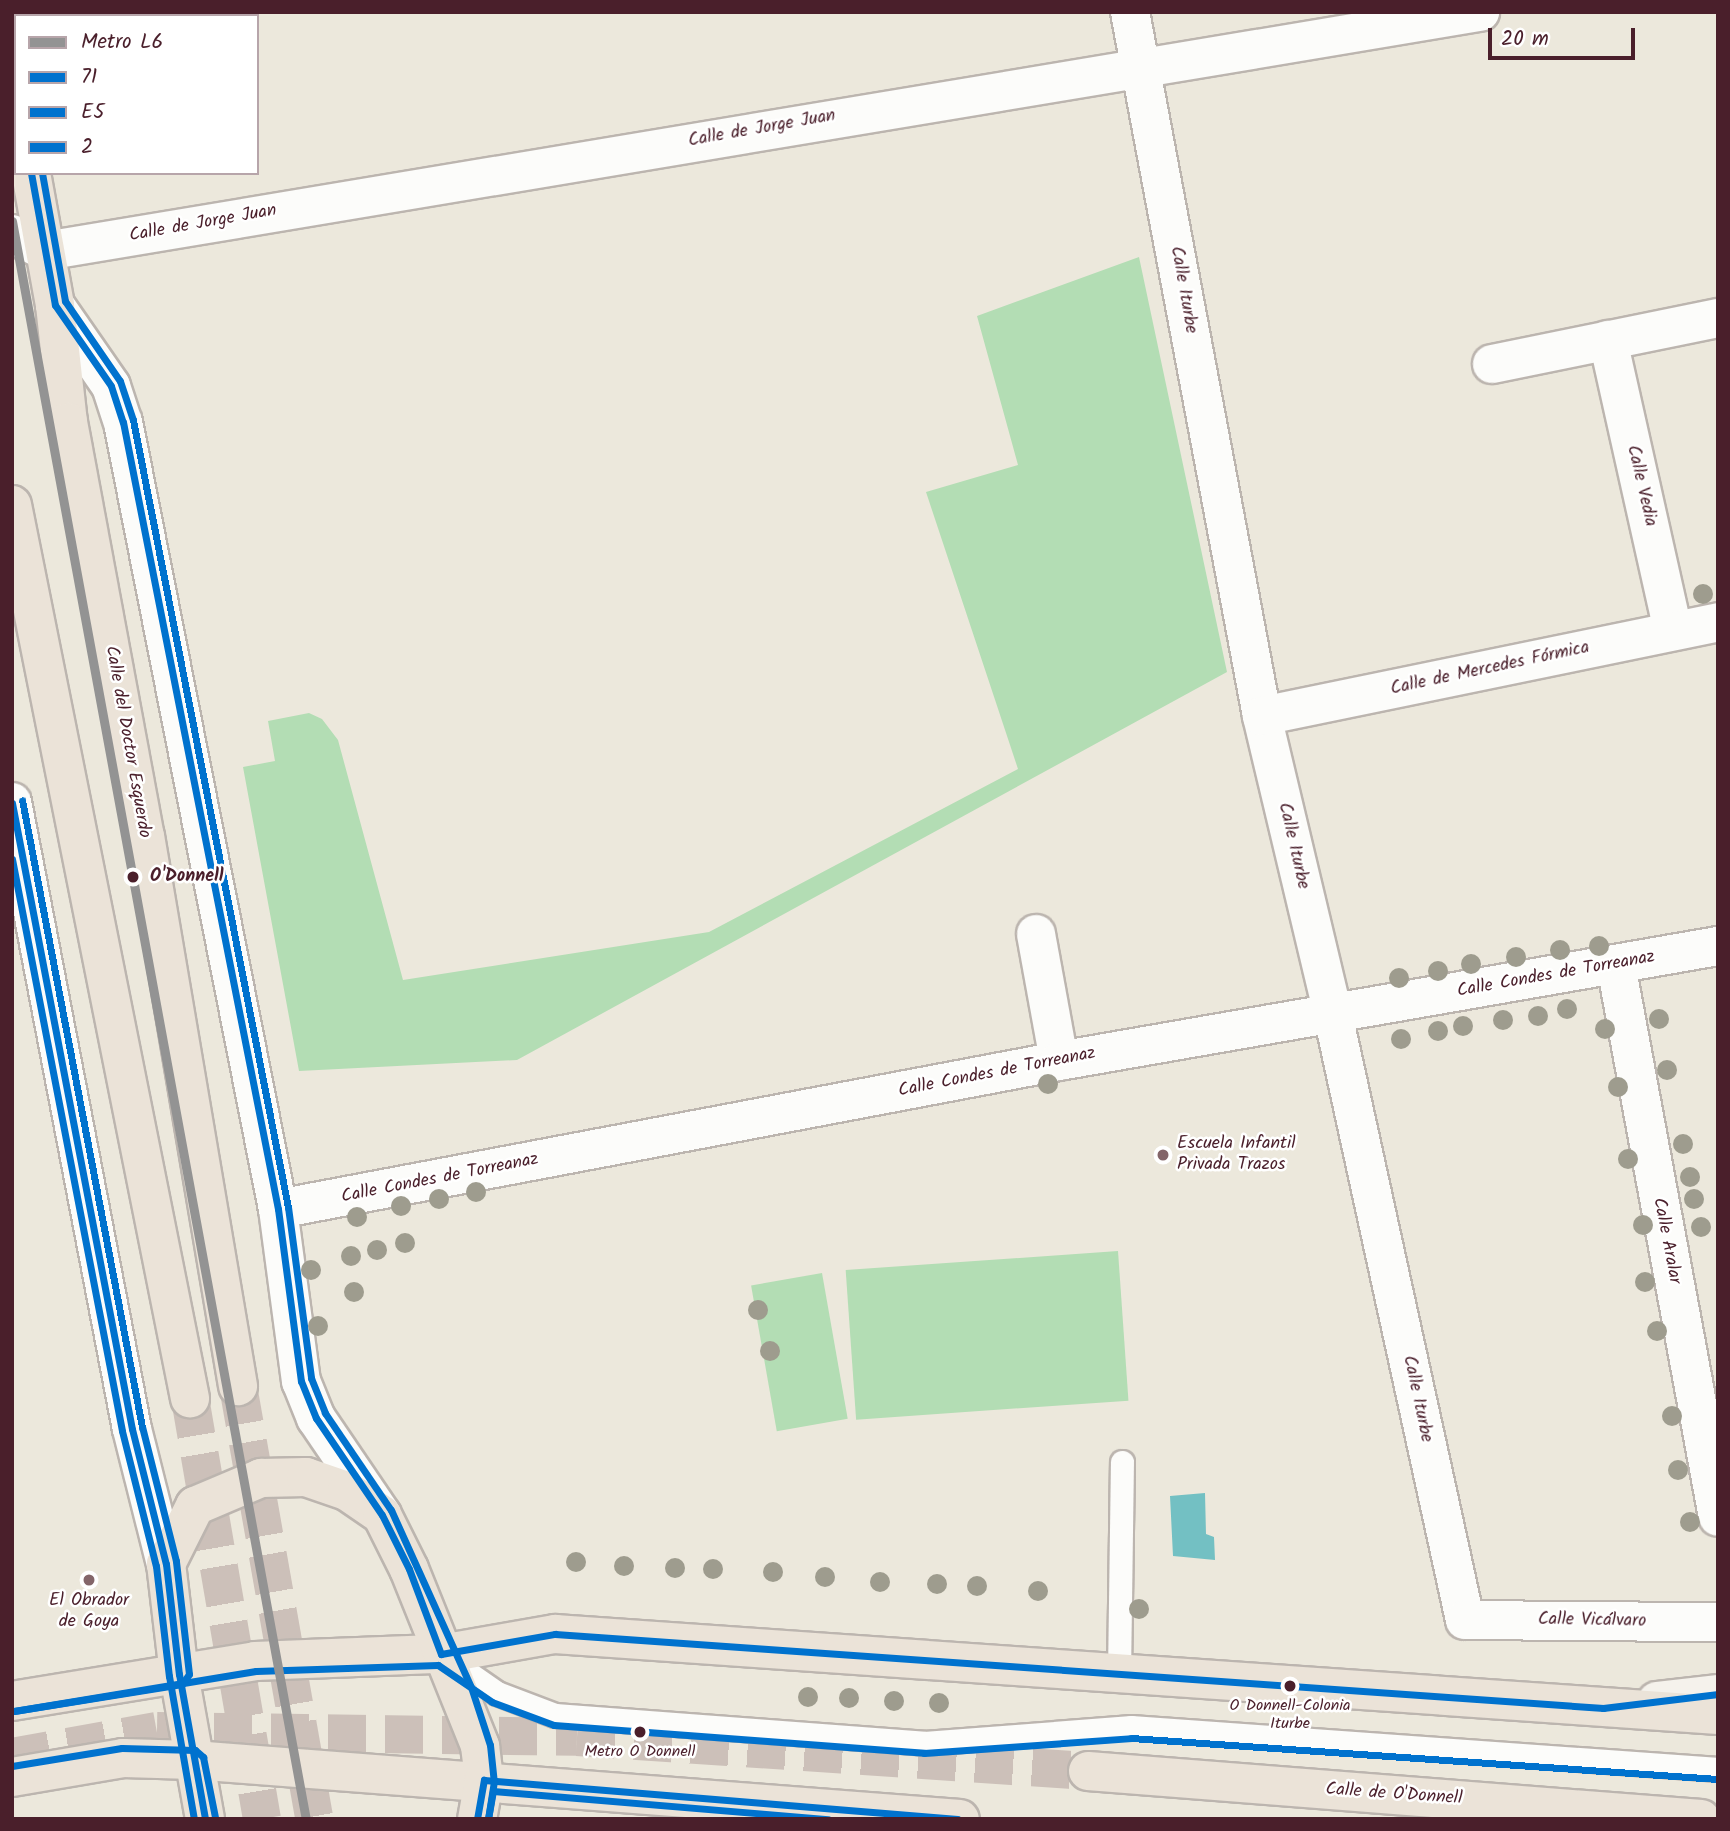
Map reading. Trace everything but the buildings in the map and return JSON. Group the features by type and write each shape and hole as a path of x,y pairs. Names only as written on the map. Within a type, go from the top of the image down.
{"main road":[{"name":"Calle del Doctor Esquerdo","path":"31,175 29,243 55,305 68,422 147,849 237,1386"},
{"path":"12,506 190,1398"},
{"name":"Calle del Doctor Esquerdo","path":"205,1819 179,1674 166,1564 177,1534 195,1506 261,1478 306,1477 347,1491 382,1516 409,1569 441,1654 461,1691 480,1746 484,1780 477,1819"},
{"path":"12,1701 255,1661 441,1654 555,1634 1718,1715"},
{"path":"12,1777 123,1758 193,1760 484,1780 960,1819"},
{"name":"Calle de O'Donnell","path":"1088,1771 1701,1819"}],"street":[{"name":"Calle Iturbe","path":"1130,12 1262,716 1333,1015 1465,1620"},
{"name":"Calle de Jorge Juan","path":"29,243 1076,76 1140,69 1479,12"},
{"name":"Calle del Doctor Esquerdo","path":"55,305 111,386 123,422 278,1209 301,1381 316,1418 382,1516"},
{"path":"1492,364 1718,318"},
{"name":"Calle Vedia","path":"1608,340 1673,631"},
{"name":"Calle de Mercedes Fórmica","path":"1262,716 1718,622"},
{"name":"Calle del Doctor Esquerdo","path":"12,802 23,926 132,1429 166,1564"},
{"path":"1036,934 1059,1061"},
{"name":"Calle Condes de Torreanaz","path":"278,1209 1059,1061 1718,946"},
{"name":"Calle Aralar","path":"1616,965 1718,1517"},
{"name":"Calle Vicálvaro","path":"1465,1620 1718,1622"},
{"path":"1603,1708 1718,1694"},
{"path":"795,1819 837,1808"}],"lane":[{"path":"1119,1674 1122,1462"},
{"path":"441,1654 497,1693 555,1715 924,1743 1131,1727 1718,1769"}],"green space":[{"path":"1139,257 1227,672 517,1060 299,1071 243,767 275,761 268,721 309,713 322,719 338,740 403,980 709,932 1018,769 926,492 1018,465 977,316"},
{"path":"1118,1251 1128,1401 856,1420 846,1270"},
{"path":"822,1273 848,1419 777,1431 751,1286"}],"water":[{"path":"1205,1493 1206,1534 1214,1537 1215,1560 1173,1556 1170,1496"}],"tunnel":[{"path":"238,1386 314,1819"},
{"path":"190,1398 262,1819"},
{"path":"12,1757 157,1731 577,1737 1088,1771"}],"metro line":[{"name":"L6","path":"12,221 306,1819"}],"transit line":[{"name":"71","path":"31,175 55,305 111,386 123,422 278,1209 301,1381 316,1418 382,1515 409,1569 441,1654 555,1634 1603,1708 1718,1694"},
{"name":"2","path":"42,175 65,301 120,381 133,420 288,1207 311,1378 325,1413 391,1510 471,1687 490,1745 494,1781 488,1819"},
{"name":"2","path":"14,1711 182,1684 189,1674 176,1561 142,1427 22,800"},
{"name":"71","path":"12,803 132,1429 166,1564 179,1674 205,1819"},
{"name":"E5","path":"12,859 122,1431 156,1566 169,1676 194,1819"},
{"name":"E5","path":"14,1711 256,1671 438,1665 492,1702 554,1725 924,1753 1131,1738 1717,1779"},
{"name":"2","path":"12,1766 122,1748 195,1750 203,1757 215,1817"},
{"name":"71","path":"477,1819 484,1780 957,1819"},
{"name":"E5","path":"488,1819 493,1791 828,1819"}],"place":[{"name":"O'Donnell","path":"133,877"},
{"name":"Escuela Infantil Privada Trazos","path":"1163,1155"},
{"name":"El Obrador de Goya","path":"89,1580"},
{"name":"O Donnell-Colonia Iturbe","path":"1290,1686"},
{"name":"Metro O Donnell","path":"640,1732"}]}
